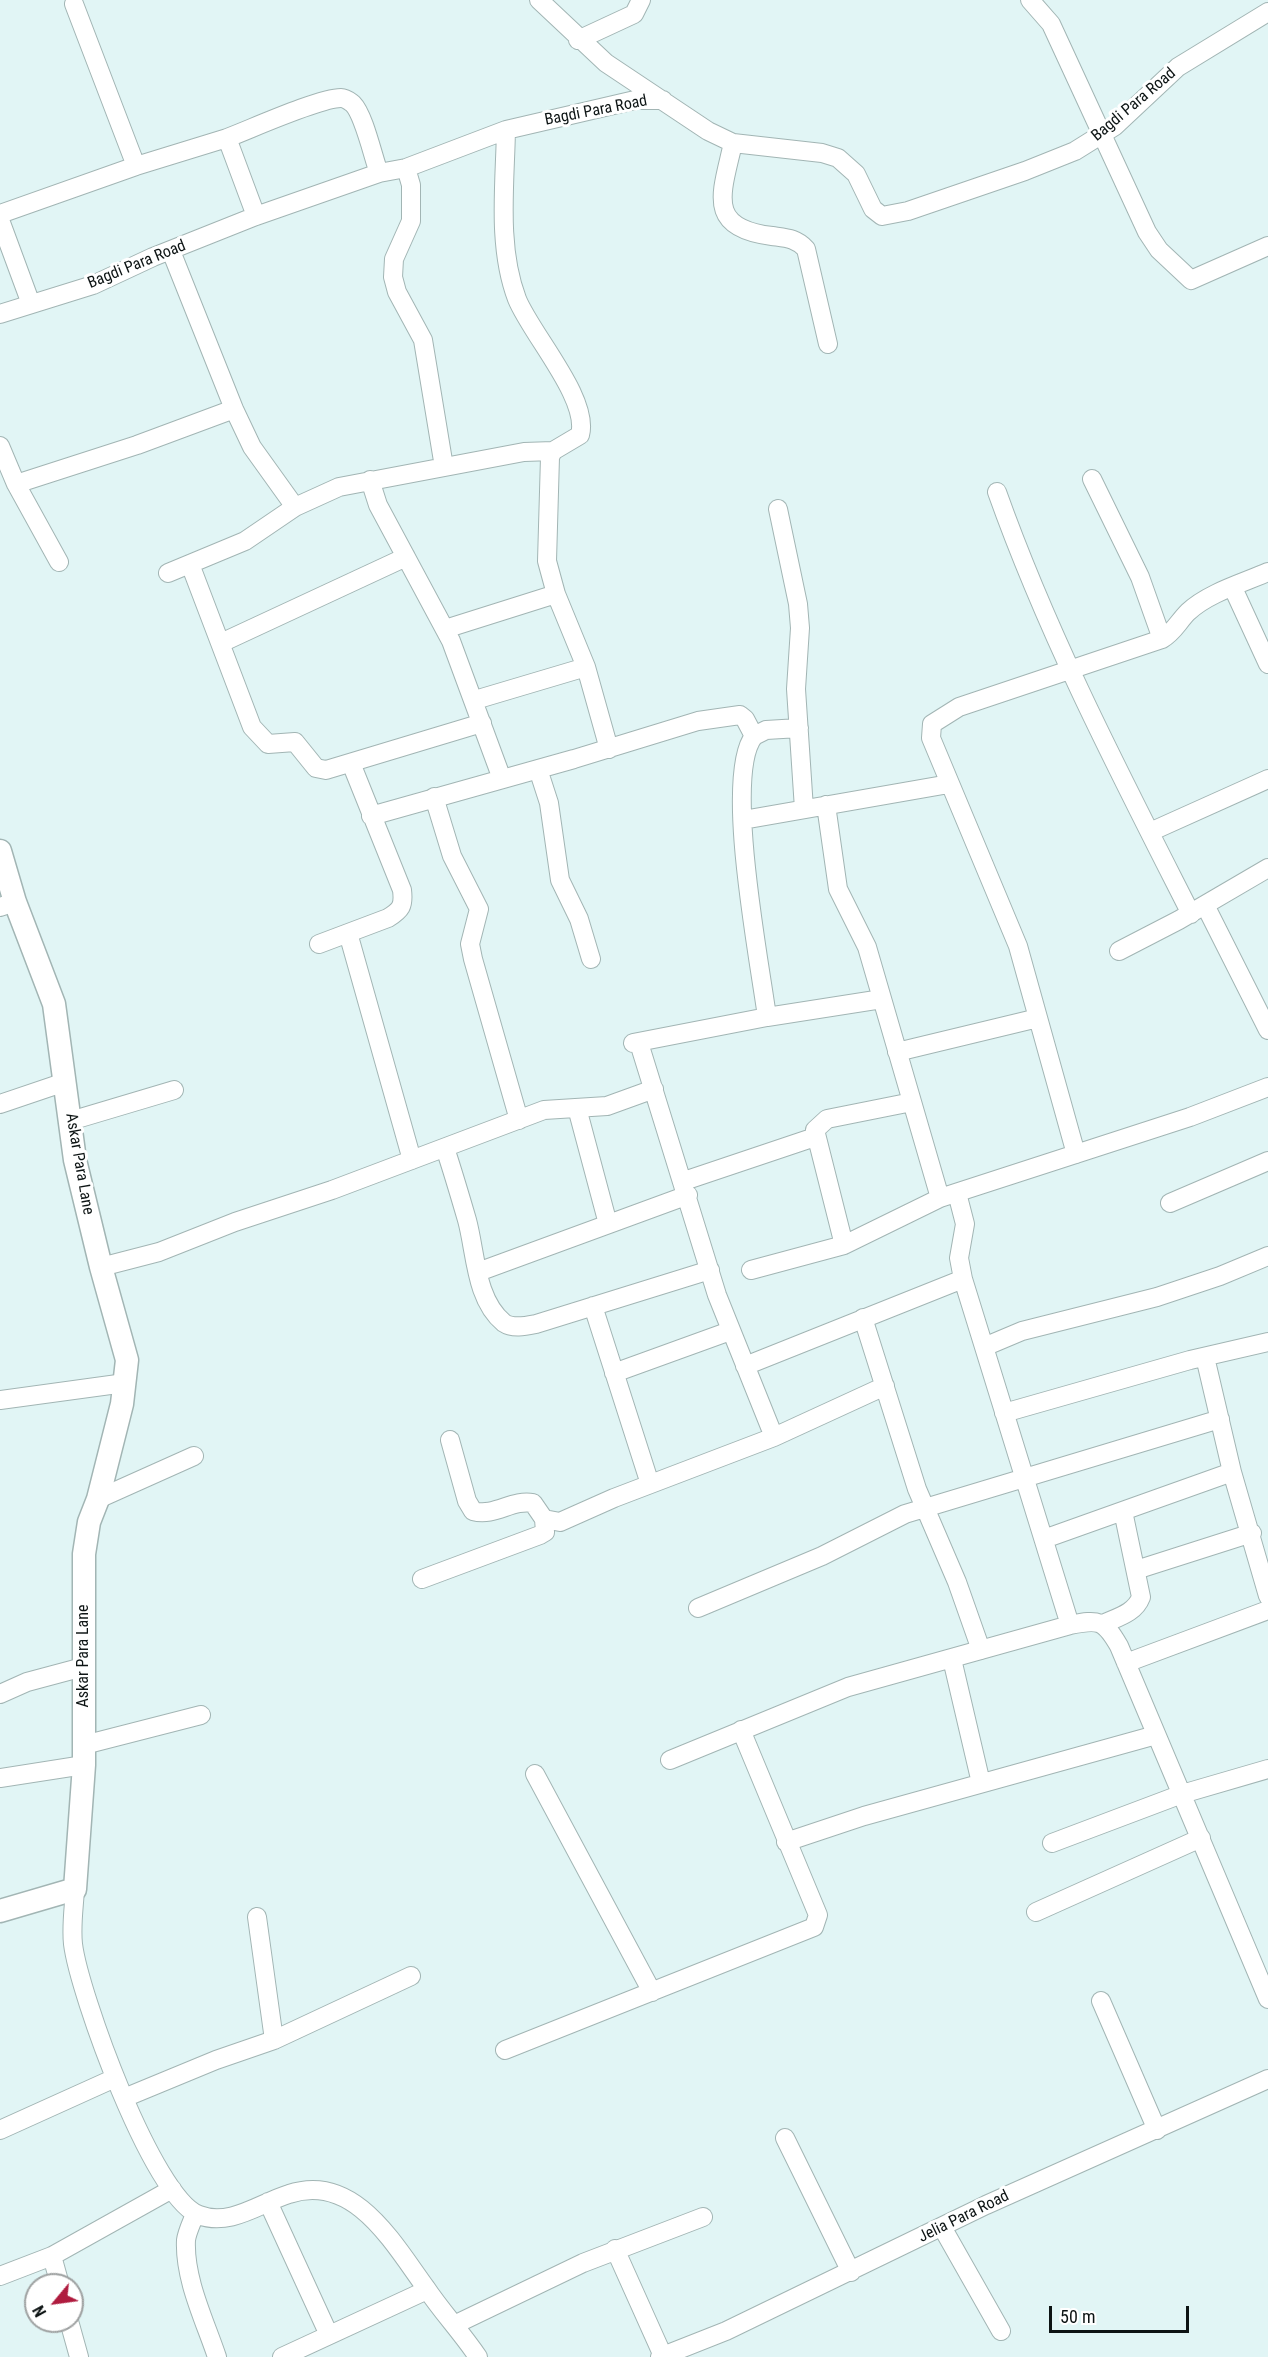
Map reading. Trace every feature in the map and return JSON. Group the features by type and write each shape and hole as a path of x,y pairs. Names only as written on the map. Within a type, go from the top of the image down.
{"street":[{"path":"539,0 578,40 606,63 663,100"},
{"path":"578,40 634,14 640,0"},
{"path":"1030,0 1051,24 1101,136 1147,232 1159,250 1191,280 1268,246"},
{"path":"74,4 136,166"},
{"name":"Bagdi Para Road","path":"0,314 93,285 153,256 171,252 256,216 379,174 406,168 506,130 635,100 663,100 708,131 733,143 822,153 838,158 856,174 873,209 882,216 908,211 1049,163 1101,136 1179,67 1268,12"},
{"path":"0,213 136,166 227,138 311,106 339,98 347,99 355,106 379,174"},
{"path":"168,573 245,541 295,507 339,487 524,452 553,451 580,435 582,419 560,371 518,300 510,275 505,215 506,130"},
{"path":"227,138 256,216"},
{"path":"733,143 722,194 721,207 725,216 733,225 744,231 794,239 806,249 828,344"},
{"path":"406,168 413,205 411,220 394,259 393,276 398,292 423,340 444,467"},
{"path":"0,219 31,304"},
{"path":"171,252 234,409 252,447 295,507"},
{"path":"16,484 137,445 234,409"},
{"path":"0,446 16,484 59,562"},
{"path":"553,451 550,457 547,553 556,594 586,668 609,749"},
{"path":"1092,479 1140,578 1162,639"},
{"path":"370,480 378,505 446,629 475,700 501,779"},
{"path":"997,492 1033,590 1150,832 1267,1025"},
{"path":"778,509 798,604 798,728 804,809"},
{"path":"221,643 406,557"},
{"path":"190,564 252,727 268,744 295,742 316,768 326,770 482,723"},
{"path":"1076,1154 1018,946 930,731 937,718 992,696 1162,639 1172,633 1187,613 1268,572"},
{"path":"1233,588 1268,664"},
{"path":"446,629 556,594"},
{"path":"475,700 586,668"},
{"path":"371,816 609,749 698,721 732,714 745,719 754,736"},
{"path":"767,1017 747,873 743,820 744,762 754,736 766,730 798,728"},
{"path":"319,944 388,918 398,913 404,902 402,890 351,763"},
{"path":"538,769 549,803 556,867 579,919 591,959"},
{"path":"1150,832 1268,779"},
{"path":"743,820 950,784"},
{"path":"434,797 452,856 479,909 471,944 473,959 519,1120"},
{"path":"826,805 838,889 863,936 912,1102 949,1196 965,1224 959,1258 963,1279 1070,1625"},
{"name":"Askar Para Lane","path":"0,851 7,905 54,1004 75,1160 101,1267 128,1360 122,1404 98,1499 88,1522 84,1554 84,1755 73,1943 104,2054 137,2130 172,2189 195,2214"},
{"path":"1119,951 1266,875"},
{"path":"348,933 412,1160"},
{"path":"774,1437 730,1331 654,1089 636,1043 767,1017 882,999"},
{"path":"897,1052 1038,1018"},
{"path":"0,1104 65,1082"},
{"path":"751,1270 844,1245 949,1196 1234,1102 1268,1087"},
{"path":"101,1267 150,1255 544,1110 607,1106 654,1089"},
{"path":"70,1121 174,1090"},
{"path":"844,1245 815,1137 819,1123 827,1119 912,1102"},
{"path":"577,1108 608,1224"},
{"path":"478,1272 608,1224 686,1188 815,1137"},
{"path":"445,1148 468,1222 484,1295 506,1324 517,1327 536,1324 710,1270"},
{"path":"1170,1203 1268,1161"},
{"path":"984,1347 1022,1331 1157,1297 1220,1276 1268,1256"},
{"path":"745,1366 963,1279"},
{"path":"593,1306 650,1484"},
{"path":"863,1318 924,1508 957,1582 981,1650"},
{"path":"614,1372 730,1331"},
{"path":"1004,1413 1205,1357 1268,1342"},
{"path":"1205,1357 1232,1472 1252,1533 1268,1596"},
{"path":"0,1400 125,1383"},
{"path":"544,1519 560,1522 650,1484 774,1437 885,1386"},
{"path":"698,1608 822,1556 893,1519 1220,1419"},
{"path":"422,1579 545,1532 544,1519 533,1503 525,1502 494,1512 473,1511 467,1501 450,1440"},
{"path":"98,1499 195,1456"},
{"path":"1044,1539 1232,1472"},
{"path":"1103,1623 1130,1612 1141,1597 1123,1511"},
{"path":"1136,1570 1252,1533"},
{"path":"1126,1663 1268,1610"},
{"path":"670,1760 848,1687 1070,1625 1095,1621 1103,1623 1111,1631 1126,1663 1268,1999"},
{"path":"952,1659 981,1783"},
{"path":"0,1694 27,1682 83,1667"},
{"path":"0,1778 84,1755 201,1715"},
{"path":"505,2050 814,1927 818,1916 741,1730"},
{"path":"786,1842 864,1816 1156,1735"},
{"path":"1052,1843 1182,1794 1268,1769"},
{"path":"535,1774 652,1992"},
{"path":"1036,1912 1201,1838"},
{"path":"0,1911 75,1889"},
{"path":"257,1917 274,2040"},
{"path":"124,2098 216,2060 274,2040 411,1976"},
{"path":"1101,2001 1157,2130"},
{"path":"0,2130 115,2078"},
{"name":"Jelia Para Road","path":"662,2356 704,2349 986,2205 1266,2084"},
{"path":"785,2138 851,2272"},
{"path":"217,2357 190,2277 186,2256 186,2238 195,2214 212,2219 234,2216 309,2188 340,2194 361,2208 403,2256 478,2357"},
{"path":"0,2276 52,2256 172,2189"},
{"path":"268,2202 329,2335"},
{"path":"454,2325 615,2249 703,2217"},
{"path":"942,2227 1001,2331"},
{"path":"615,2249 662,2356"},
{"path":"52,2256 57,2273"},
{"path":"282,2357 427,2290"},
{"path":"72,2333 79,2357"}]}
